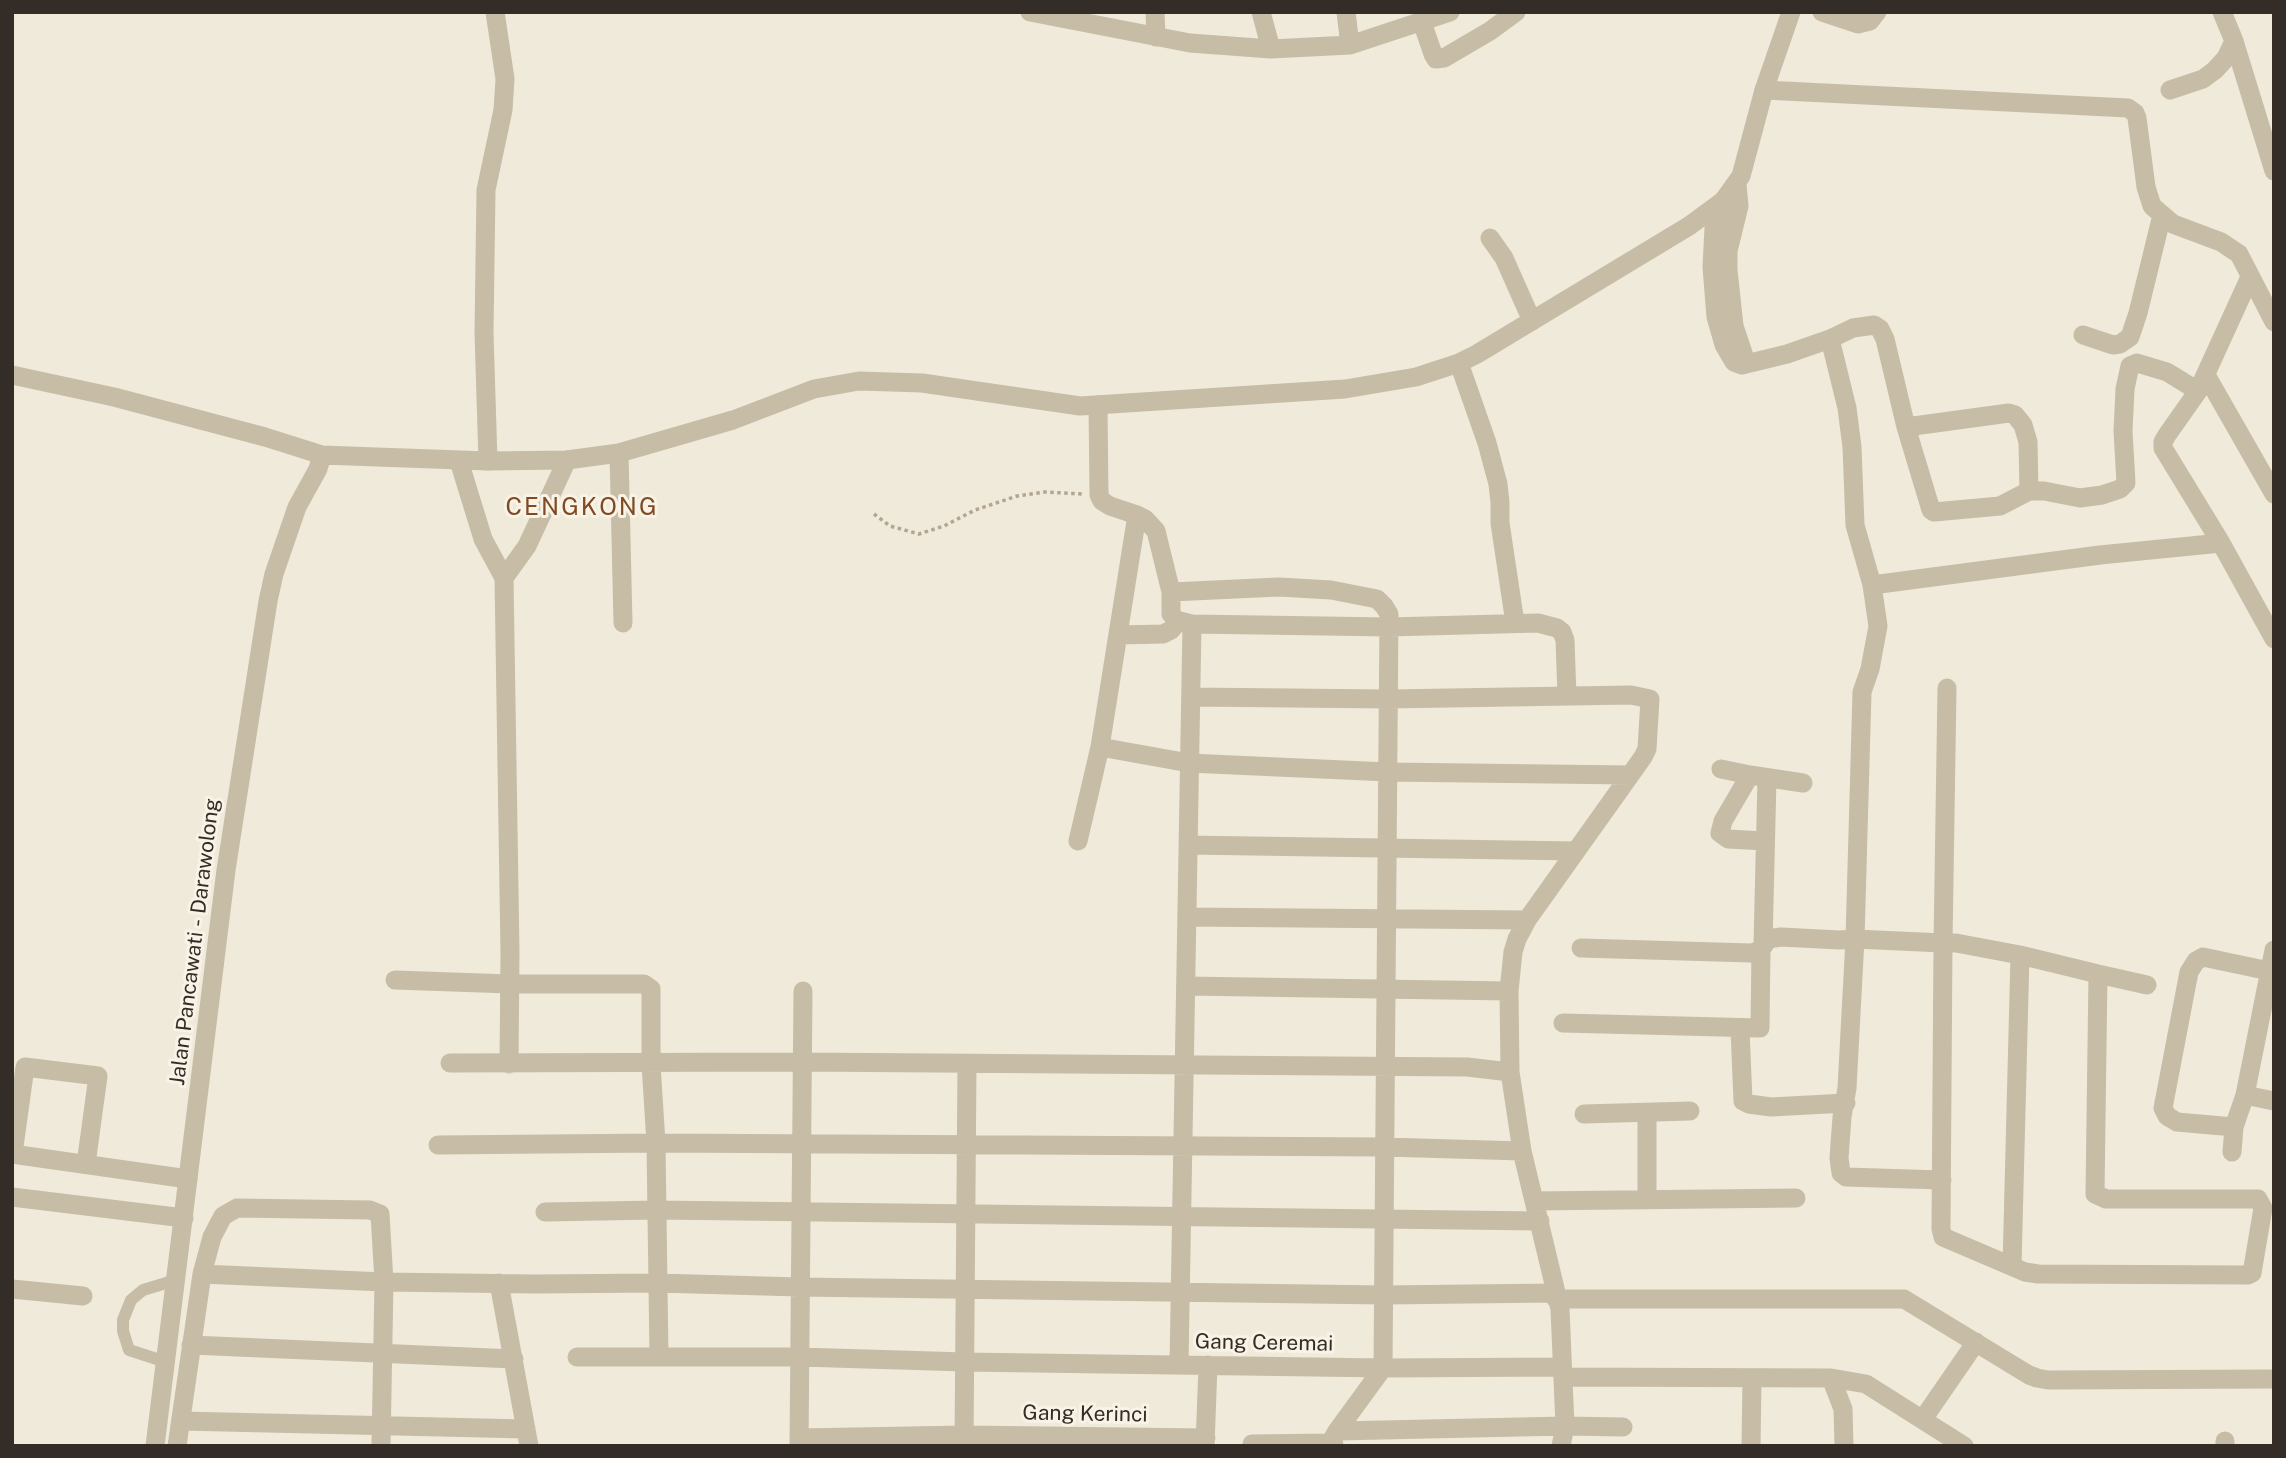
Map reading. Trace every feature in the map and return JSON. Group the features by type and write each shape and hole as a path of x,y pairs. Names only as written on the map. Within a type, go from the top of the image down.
{"street":[{"path":"488,461 484,333 486,190 503,110 505,79 495,12"},
{"path":"1030,12 1081,17 1190,43 1271,49 1350,45 1414,20 1450,12"},
{"path":"1155,12 1156,37"},
{"path":"1261,12 1271,49"},
{"path":"1346,12 1350,45"},
{"path":"1414,20 1436,59 1444,58 1490,31 1516,12"},
{"path":"12,375 114,397 265,436 322,455 458,461 567,460 619,453 733,420 814,389 859,381 922,383 1066,404 1098,405 1345,389 1416,377 1459,363 1689,226 1723,201 1737,184 1749,150 1764,90 1791,12"},
{"path":"1822,12 1858,24 1870,21 1877,12"},
{"path":"2222,12 2234,41 2274,171"},
{"path":"2171,90 2203,79 2215,70 2226,58 2234,41"},
{"path":"1764,90 2128,108 2137,118 2148,201 2173,224 2230,246 2239,254 2261,289 2274,322"},
{"path":"1722,295 1728,251 1739,206 1737,184"},
{"path":"1723,201 1714,228 1712,267 1744,356 1742,365 1787,354 1863,325 1874,325 1880,329 1885,339 1906,426 1931,510 1934,512 2000,506 2029,491 2080,498 2120,489 2126,483 2123,431 2125,389 2130,366 2137,363 2202,383 2274,494"},
{"path":"2083,335 2113,345 2125,342 2130,337 2162,215"},
{"path":"1490,238 1508,266 1532,321"},
{"path":"2261,289 2167,435 2163,448 2221,543 2274,639"},
{"path":"1830,339 1852,447 1855,525 1872,585 1878,626 1870,669 1862,691 1855,939 1846,1102 1842,1117 1839,1158 1841,1173 1846,1177 1942,1180"},
{"path":"2125,342 2137,363"},
{"path":"1459,363 1487,443 1498,484 1500,523 1515,622"},
{"path":"1098,405 1099,495 1102,501 1110,506 1145,519 1156,531 1171,592 1171,614 1186,623"},
{"path":"1906,426 2009,413 2015,415 2023,425 2028,442 2029,491"},
{"path":"619,453 624,623"},
{"name":"Jalan Pancawati - Darawolong","path":"155,1446 226,870 268,601 274,574 297,507 318,469 322,455"},
{"path":"504,578 527,546 567,460"},
{"path":"458,461 483,539 504,578 509,1064"},
{"path":"1078,841 1100,747 1137,515"},
{"path":"1872,585 2100,555 2221,543"},
{"path":"1171,592 1279,587 1341,592 1377,599 1389,614 1383,1368 1335,1440"},
{"path":"1118,635 1163,634 1186,623 1389,627 1538,623 1562,632 1565,640 1567,696"},
{"path":"1180,1365 1191,697 1186,623"},
{"path":"1947,688 1943,943 1943,1237 2025,1272 2038,1274 2248,1275 2254,1269 2263,1208 2258,1199 2106,1199 2095,1194 2098,974"},
{"path":"1191,697 1389,699 1631,695 1650,699 1647,749 1527,920 1513,952 1509,991 1510,1072 1522,1151 1540,1221 1562,1332 1565,1426 1561,1446"},
{"path":"1100,747 1189,762 1388,772 1630,775"},
{"path":"1721,769 1803,783"},
{"path":"1563,1023 1760,1028 1765,841 1758,777"},
{"path":"1758,777 1723,821 1720,833 1728,839 1765,841"},
{"path":"1188,845 1576,851"},
{"path":"1187,917 1527,920"},
{"path":"1581,948 1751,953 1762,947 1768,939 1781,937 1956,943 2147,985"},
{"path":"2232,1152 2234,1127 2245,1096 2274,950"},
{"path":"2012,1266 2020,955"},
{"path":"2234,1127 2177,1122 2167,1116 2163,1108 2189,972 2196,961 2203,957 2269,971"},
{"path":"395,980 648,986 653,995 651,1064 656,1143 659,1357"},
{"path":"1186,986 1509,991"},
{"path":"799,1442 803,991"},
{"path":"1740,1029 1743,1101 1771,1107 1846,1102"},
{"path":"450,1063 802,1062 1467,1067 1510,1072"},
{"path":"964,1440 967,1065"},
{"path":"86,1164 98,1076 25,1067 13,1154 188,1179"},
{"path":"2245,1096 2274,1101"},
{"path":"1584,1114 1690,1111"},
{"path":"1647,1113 1647,1200"},
{"path":"438,1145 656,1143 1385,1147 1522,1151"},
{"path":"12,1197 184,1218"},
{"path":"1534,1201 1796,1198"},
{"path":"177,1446 202,1274 212,1237 223,1216 237,1208 370,1210 378,1212 382,1217 384,1282 381,1446"},
{"path":"545,1212 657,1210 1540,1221"},
{"path":"202,1274 384,1282 1904,1299 2029,1375 2048,1380 2274,1378"},
{"path":"181,1421 383,1426 527,1438 514,1359 508,1283"},
{"path":"12,1289 83,1296"},
{"path":"1923,1419 1976,1342"},
{"path":"191,1345 514,1359"},
{"name":"Gang Ceremai","path":"577,1357 800,1357 1831,1378 1866,1384 1964,1446"},
{"path":"1205,1442 1208,1366"},
{"path":"1751,1446 1752,1378"},
{"path":"1831,1378 1843,1409 1844,1446"},
{"path":"1252,1444 1565,1426 1623,1427"},
{"name":"Gang Kerinci","path":"799,1442 1205,1442"}],"lane":[{"path":"166,1362 129,1350 123,1331 123,1320 131,1300 143,1290 176,1280"}],"path":[{"path":"874,514 890,526 919,534 944,526 975,510 1017,496 1045,492 1099,495"}],"district":[{"name":"CENGKONG","path":"582,508"}]}
